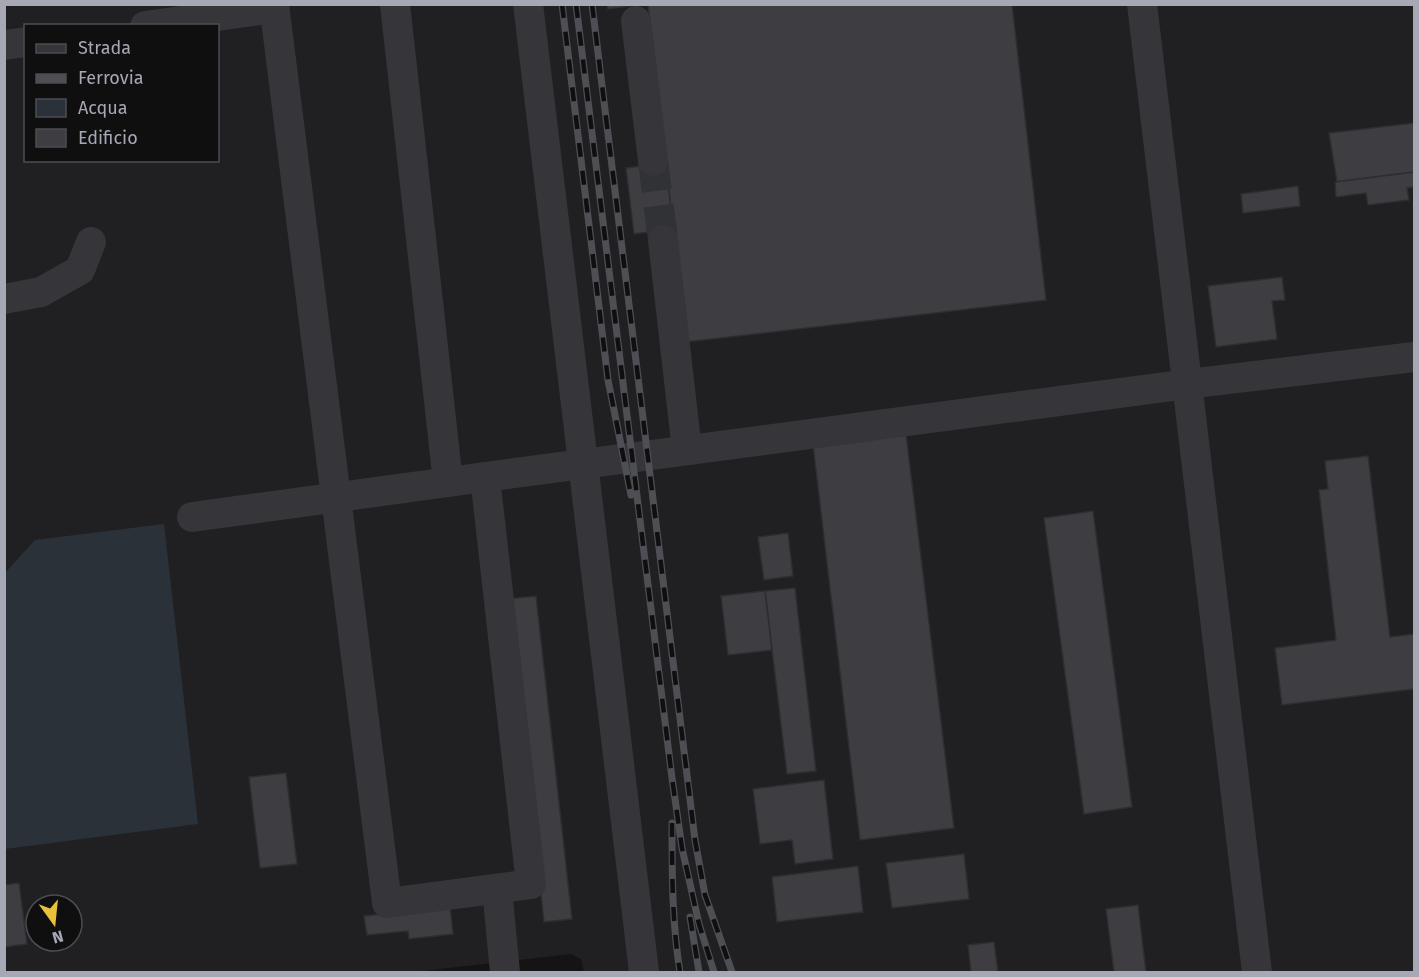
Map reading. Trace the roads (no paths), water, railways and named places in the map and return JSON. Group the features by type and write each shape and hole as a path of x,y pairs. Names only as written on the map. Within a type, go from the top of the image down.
{"lane":[{"path":"395,4 448,482"},
{"path":"528,4 644,972"},
{"path":"1142,4 1257,972"},
{"path":"158,24 274,6 387,903 531,884 485,477"},
{"path":"636,21 653,161"},
{"path":"4,45 24,42"},
{"path":"663,240 685,433 689,450"},
{"path":"4,299 41,292 80,270 91,242"},
{"path":"192,517 1188,384 1414,357"},
{"path":"497,889 505,972"}],"water":[{"path":"164,524 198,824 5,849 5,573 35,540"}],"tunnel":[{"path":"653,161 663,240"}],"railway":[{"path":"562,4 608,380 631,495"},
{"path":"576,4 672,778 682,848 699,924 714,972"},
{"path":"592,4 695,840 705,895 732,972"},
{"path":"672,823 672,880 680,972"},
{"path":"690,917 699,972"}]}
